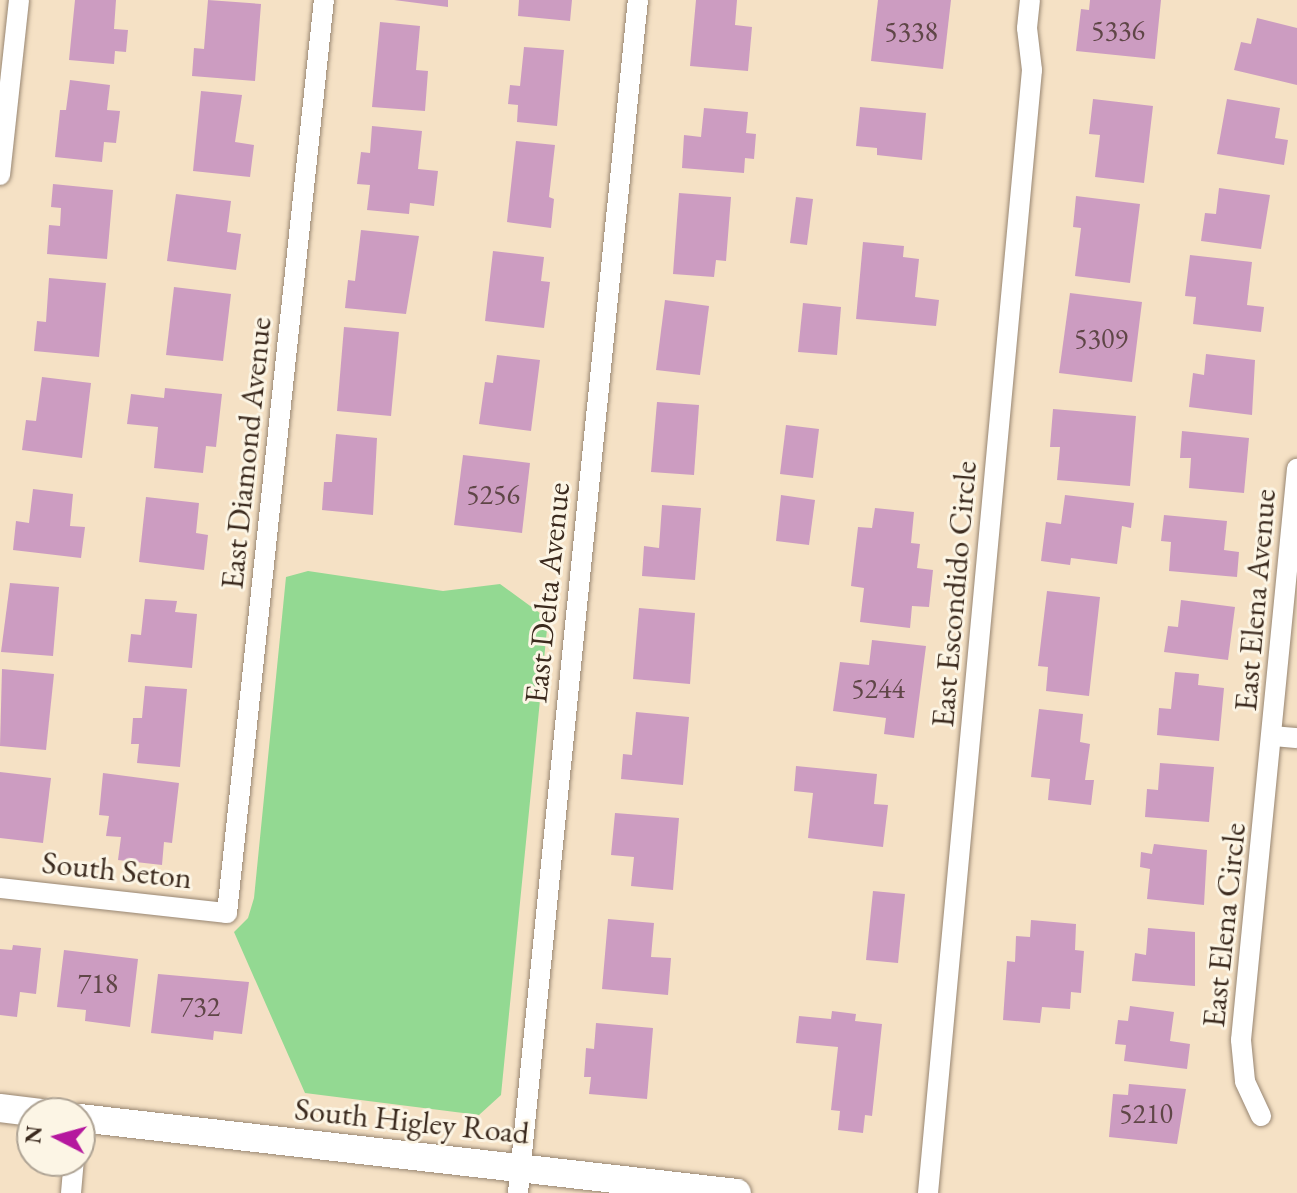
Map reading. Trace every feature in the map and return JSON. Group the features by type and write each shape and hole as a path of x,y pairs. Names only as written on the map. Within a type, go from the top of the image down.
{"main road":[{"name":"South Higley Road","path":"96,1120 519,1180 737,1193"}],"street":[{"path":"0,175 19,0"},
{"name":"East Diamond Avenue","path":"227,913 324,0"},
{"name":"East Delta Avenue","path":"519,1180 638,0"},
{"name":"East Escondido Circle","path":"928,1193 1032,70 1027,28 1030,0"},
{"name":"East Elena Avenue","path":"1273,736 1297,469"},
{"path":"1273,736 1297,738"},
{"name":"East Elena Circle","path":"1261,1116 1245,1081 1241,1040 1273,736"},
{"name":"South Seton","path":"0,888 227,913"}],"green space":[{"path":"308,571 443,591 500,584 548,619 501,1095 479,1115 305,1093 234,932 248,918 254,898 286,577"}],"building":[{"path":"75,0 116,0 114,29 128,30 126,52 115,51 114,64 69,60"},
{"path":"208,0 261,4 255,81 192,76 194,48 204,49"},
{"path":"394,0 448,0 448,7"},
{"path":"519,0 572,0 570,21 518,16"},
{"path":"696,0 737,0 735,25 752,27 748,71 690,66"},
{"path":"878,0 951,0 943,69 871,61"},
{"path":"1090,0 1161,0 1155,59 1076,51 1081,9 1089,10"},
{"path":"1257,18 1297,28 1297,85 1234,70 1241,42 1251,44"},
{"path":"380,22 420,26 416,70 428,71 425,111 372,107"},
{"path":"524,47 564,50 557,126 517,122 518,105 508,104 510,85 520,86"},
{"path":"70,80 110,85 107,110 120,111 116,143 104,142 102,162 55,157 60,110 66,110"},
{"path":"201,91 242,95 235,142 254,145 250,177 193,171"},
{"path":"1093,99 1153,106 1144,183 1095,177 1100,135 1089,134"},
{"path":"1227,99 1280,108 1275,138 1288,140 1284,165 1217,154"},
{"path":"860,107 926,113 922,160 877,155 877,148 856,146"},
{"path":"704,108 748,112 746,133 756,134 754,159 745,158 744,173 682,168 684,135 701,137"},
{"path":"372,126 422,131 418,169 438,171 434,206 410,203 409,214 367,210 370,185 357,184 361,152 370,153"},
{"path":"516,141 555,145 549,197 554,199 551,228 507,222"},
{"path":"53,184 113,190 107,259 47,254 49,225 60,226 61,208 51,207"},
{"path":"1219,188 1270,195 1261,249 1201,241 1205,213 1216,214"},
{"path":"679,193 731,197 726,261 716,260 714,277 673,274"},
{"path":"176,194 231,201 227,232 241,234 236,270 167,261"},
{"path":"1076,196 1140,204 1130,283 1075,276 1081,228 1073,227"},
{"path":"796,197 813,199 807,245 790,243"},
{"path":"361,230 419,236 406,314 345,308 348,280 355,281"},
{"path":"863,242 904,246 903,257 919,259 915,297 939,300 936,326 856,319"},
{"path":"493,251 544,257 541,281 550,282 544,328 485,321"},
{"path":"1190,255 1252,262 1247,305 1264,307 1261,332 1193,324 1196,297 1185,296"},
{"path":"49,278 106,283 99,357 34,351 37,321 46,322"},
{"path":"174,287 231,294 223,361 166,355"},
{"path":"1070,293 1142,302 1132,382 1059,373"},
{"path":"665,300 709,306 700,375 656,370"},
{"path":"803,303 841,307 837,355 798,352"},
{"path":"344,327 399,332 391,416 337,411"},
{"path":"1206,354 1255,360 1252,415 1189,407 1193,373 1204,375"},
{"path":"497,355 540,360 531,431 479,424 485,382 493,383"},
{"path":"42,377 91,383 82,458 22,450 26,420 36,421"},
{"path":"165,388 222,394 216,447 206,446 203,473 154,468 158,427 127,424 131,394 164,398"},
{"path":"657,402 699,405 694,475 651,472"},
{"path":"1053,409 1136,416 1130,486 1057,480 1060,447 1050,447"},
{"path":"786,425 819,429 813,478 780,474"},
{"path":"1182,431 1249,438 1244,493 1189,488 1191,458 1180,458"},
{"path":"336,434 377,438 373,515 322,510 324,482 332,482"},
{"path":"463,455 530,463 522,533 454,525"},
{"path":"33,489 73,494 70,526 85,527 81,558 13,550 16,521 29,523"},
{"path":"781,495 815,500 809,545 776,541"},
{"path":"1065,495 1134,503 1131,528 1122,526 1117,564 1071,558 1070,565 1041,561 1046,522 1061,524"},
{"path":"146,497 199,503 196,533 208,535 204,570 139,562"},
{"path":"662,505 701,508 695,580 642,576 644,546 659,548"},
{"path":"875,508 914,512 911,543 920,544 917,568 933,570 929,607 912,606 910,628 860,622 864,588 851,586 858,527 872,528"},
{"path":"1164,515 1227,521 1224,550 1239,552 1237,577 1169,571 1171,542 1161,541"},
{"path":"10,583 59,587 53,656 1,652"},
{"path":"1047,591 1100,597 1089,696 1046,691 1048,667 1038,666"},
{"path":"145,599 177,601 175,612 197,614 192,668 128,662 131,634 141,635"},
{"path":"1181,600 1235,607 1228,660 1164,652 1168,626 1178,627"},
{"path":"639,608 695,613 690,684 633,679"},
{"path":"872,640 926,646 914,738 884,734 886,718 833,711 840,662 869,665"},
{"path":"2,669 54,674 46,750 0,746"},
{"path":"1175,672 1199,674 1198,685 1224,688 1219,741 1157,735 1159,708 1171,709"},
{"path":"145,686 187,689 180,767 137,763 139,744 131,744 133,718 142,718"},
{"path":"1039,709 1083,714 1080,742 1090,744 1085,780 1094,780 1091,805 1048,800 1050,779 1031,777"},
{"path":"636,712 689,717 683,785 621,779 623,754 632,755"},
{"path":"1160,763 1214,767 1209,822 1145,817 1147,789 1158,790"},
{"path":"796,766 877,774 874,804 888,805 883,847 808,838 813,793 794,791"},
{"path":"0,772 51,778 43,843 0,838"},
{"path":"103,773 179,783 172,843 164,842 162,865 118,860 121,837 106,836 109,816 99,815"},
{"path":"615,813 679,818 673,890 631,886 634,857 611,855"},
{"path":"1154,844 1207,850 1204,905 1147,899 1150,869 1140,867 1141,852 1152,854"},
{"path":"873,891 905,894 898,963 866,960"},
{"path":"608,919 654,923 651,957 671,958 668,995 602,989"},
{"path":"1031,920 1076,924 1075,950 1084,951 1081,993 1071,992 1070,1009 1042,1007 1040,1023 1003,1020 1007,961 1015,962 1016,936 1030,937"},
{"path":"1148,928 1195,932 1195,986 1132,981 1135,953 1146,955"},
{"path":"13,945 41,948 36,994 20,992 17,1017 0,1015 0,949 12,950"},
{"path":"64,950 138,959 130,1027 85,1021 86,1010 57,1007"},
{"path":"158,974 249,982 242,1034 214,1031 213,1040 151,1033"},
{"path":"1130,1006 1174,1012 1170,1041 1190,1044 1187,1069 1124,1061 1126,1045 1115,1044 1118,1020 1128,1021"},
{"path":"832,1011 856,1014 855,1021 882,1024 872,1116 865,1115 863,1133 838,1130 840,1111 831,1110 838,1047 796,1043 799,1016 831,1019"},
{"path":"596,1023 653,1028 647,1099 589,1094 591,1077 584,1077 586,1048 594,1049"},
{"path":"1129,1084 1186,1089 1177,1144 1109,1137 1113,1094 1128,1095"}]}
